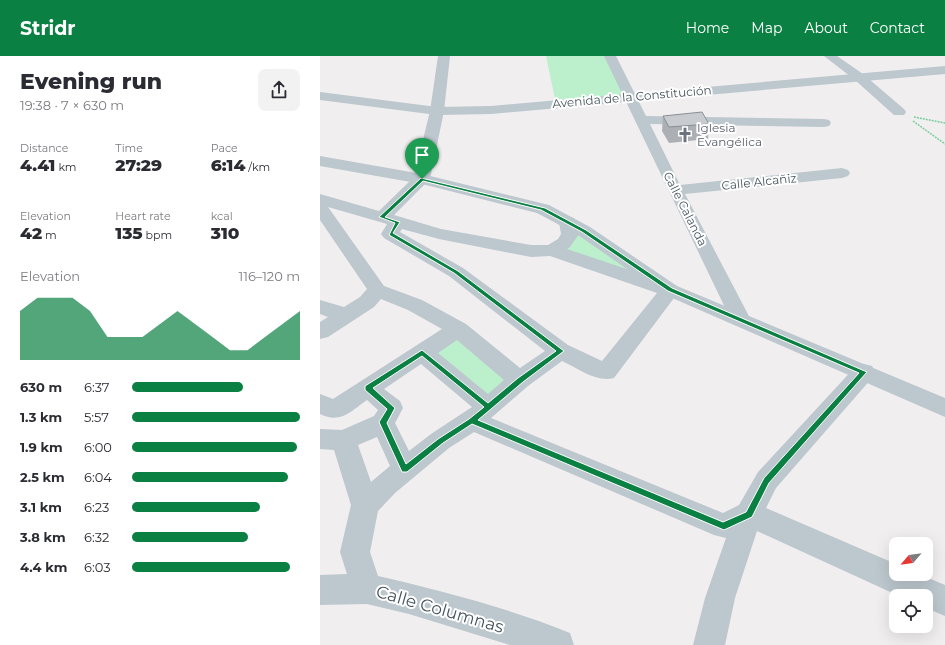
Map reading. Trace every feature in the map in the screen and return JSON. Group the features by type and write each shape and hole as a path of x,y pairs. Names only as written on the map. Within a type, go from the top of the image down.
{"street":[{"path":"444,56 437,111 422,179 390,220 390,234 456,272 560,351 606,372 670,290"},
{"name":"Calle Calanda","path":"610,56 629,98 741,320"},
{"path":"830,56 860,77 904,114"},
{"name":"Avenida de la Constitución","path":"320,96 437,111 492,110 945,70"},
{"path":"641,120 824,123"},
{"path":"320,160 422,179 543,209 568,222 670,290"},
{"name":"Calle Alcañiz","path":"675,190 842,173"},
{"path":"320,199 357,212 439,234 531,251 552,250 670,290 945,408"},
{"path":"320,207 377,290 415,305 458,329 486,354 520,380"},
{"path":"552,250 564,243 570,234 568,222"},
{"path":"320,332 367,302 377,290"},
{"path":"320,307 345,315"},
{"path":"320,403 334,410 458,329"},
{"path":"367,589 355,552 365,505 404,470 440,441 480,414 520,380 560,351"},
{"path":"422,352 480,414 724,526 749,514 945,601"},
{"path":"709,645 720,598 749,514 767,480 864,372"},
{"path":"365,505 332,439 383,422 391,408 368,388"},
{"path":"383,422 404,470"},
{"name":"Calle Columnas","path":"320,590 367,589 409,599 558,645"}],"path":[{"path":"904,114 945,123"},
{"path":"904,114 915,124 945,144"}],"green space":[{"path":"546,56 610,56 629,98 556,104"},
{"path":"568,222 670,290 552,250 564,243"},
{"path":"458,329 520,380 488,407 422,352"}],"building":[{"path":"702,112 709,124 669,127 663,116"}],"place":[{"name":"Iglesia Evangélica","path":"685,135"}],"route":[{"path":"422,179 382,217 398,222 390,234 456,272 560,351 520,380 472,421 440,441 404,470 383,422 391,408 368,388 422,352 488,407 472,421 724,526 749,514 767,480 864,372 670,290 584,231 543,209 422,179"}]}
